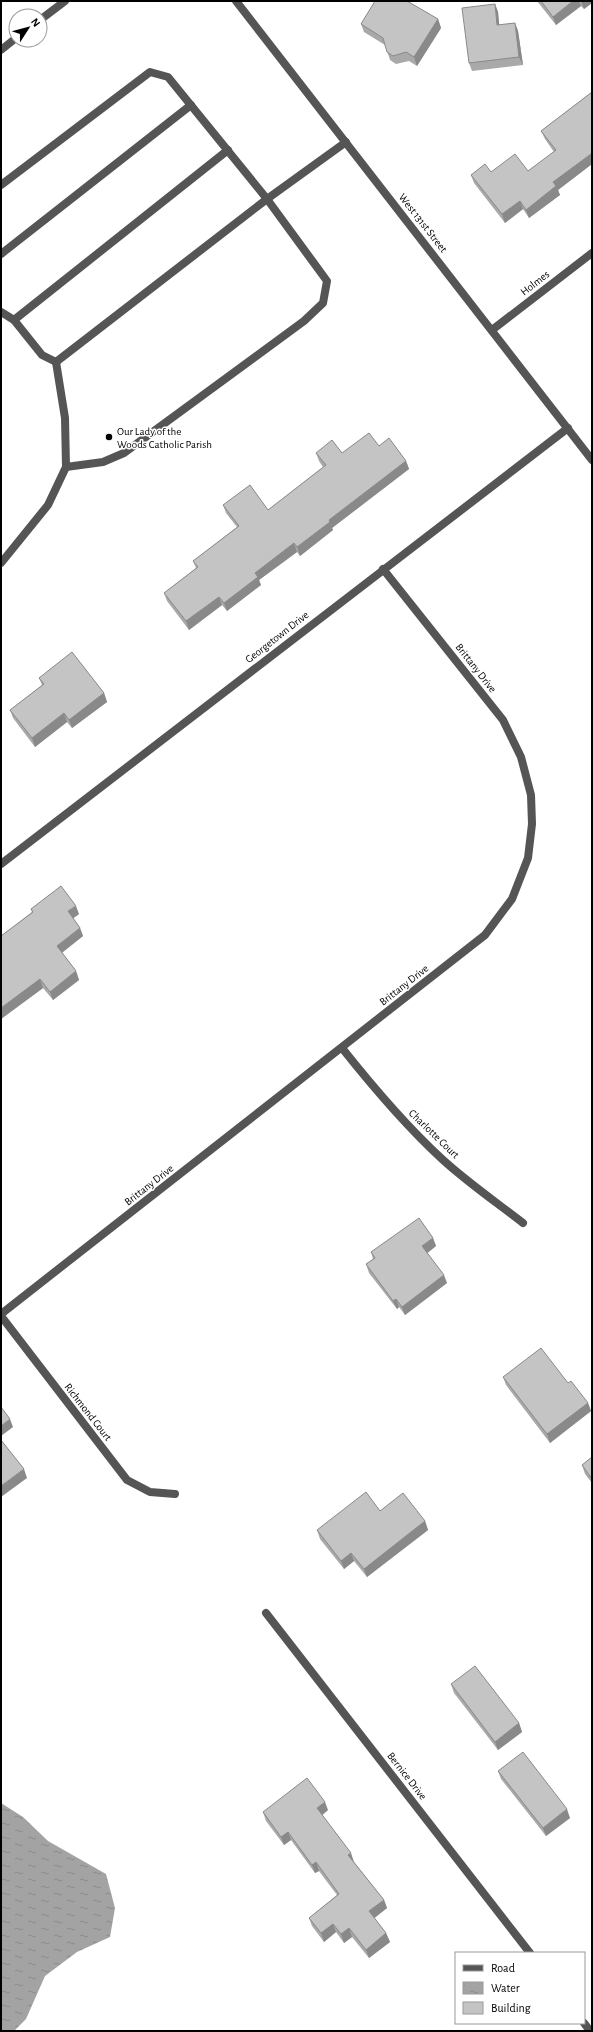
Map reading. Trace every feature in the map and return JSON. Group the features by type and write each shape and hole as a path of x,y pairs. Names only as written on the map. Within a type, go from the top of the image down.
{"street":[{"path":"48,14 66,1"},
{"name":"West 131st Street","path":"236,1 592,460"},
{"path":"1,185 150,72 168,77 267,199 327,281 322,303 304,320 124,453 103,462 66,467"},
{"path":"1,254 191,105"},
{"path":"56,362 267,199 346,142"},
{"path":"14,320 228,150"},
{"name":"Holmes","path":"492,330 592,253"},
{"path":"1,312 14,320 42,356 56,362"},
{"path":"1,563 48,505 66,467 65,418 56,362"},
{"name":"Georgetown Drive","path":"1,864 568,428"},
{"name":"Brittany Drive","path":"1,1315 485,935 512,899 528,858 532,824 530,795 521,757 503,720 383,569"},
{"name":"Charlotte Court","path":"342,1048 411,1130 443,1160 523,1223"},
{"name":"Richmond Court","path":"1,1315 127,1480 150,1492 175,1494"},
{"name":"Bernice Drive","path":"266,1613 529,1952"}],"water":[{"path":"1,1803 23,1817 48,1841 106,1874 115,1908 110,1937 77,1952 45,1976 26,2019 14,2031 1,2031"}],"building":[{"path":"375,1 407,1 438,19 414,57 406,52 393,56 387,52 383,38 361,24"},
{"path":"541,1 573,1 553,17"},
{"path":"495,4 497,25 515,23 519,57 469,63 462,8"},
{"path":"592,92 592,154 553,182 556,186 526,210 520,201 502,214 471,175 485,164 491,172 515,154 528,171 556,150 541,131"},
{"path":"369,433 379,446 389,438 406,461 329,520 330,522 297,547 294,543 255,573 258,577 224,603 219,597 186,621 164,593 198,567 193,561 239,526 223,505 250,485 268,510 326,465 316,453 332,440 342,453"},
{"path":"72,652 104,693 69,720 64,713 32,738 10,710 44,684 39,678"},
{"path":"61,886 76,906 68,911 80,928 57,946 76,971 50,992 40,979 1,1008 1,936 33,912 31,909"},
{"path":"419,1218 433,1238 422,1246 444,1275 402,1307 396,1299 393,1301 366,1264 375,1258 371,1252"},
{"path":"541,1348 568,1383 571,1381 588,1403 547,1434 503,1377"},
{"path":"1,1407 10,1419 1,1426"},
{"path":"1,1440 24,1469 1,1486"},
{"path":"592,1457 592,1479 582,1465"},
{"path":"366,1492 380,1511 403,1493 425,1521 364,1569 351,1553 341,1561 317,1530"},
{"path":"475,1666 519,1723 495,1742 451,1684"},
{"path":"523,1752 567,1809 543,1828 498,1771"},
{"path":"307,1778 325,1802 317,1808 351,1853 348,1855 384,1900 369,1911 386,1933 366,1950 349,1928 341,1934 333,1924 321,1933 309,1918 339,1894 316,1862 312,1865 288,1832 281,1837 263,1812"}],"place":[{"name":"Our Lady of the Woods Catholic Parish","path":"109,437"}]}
